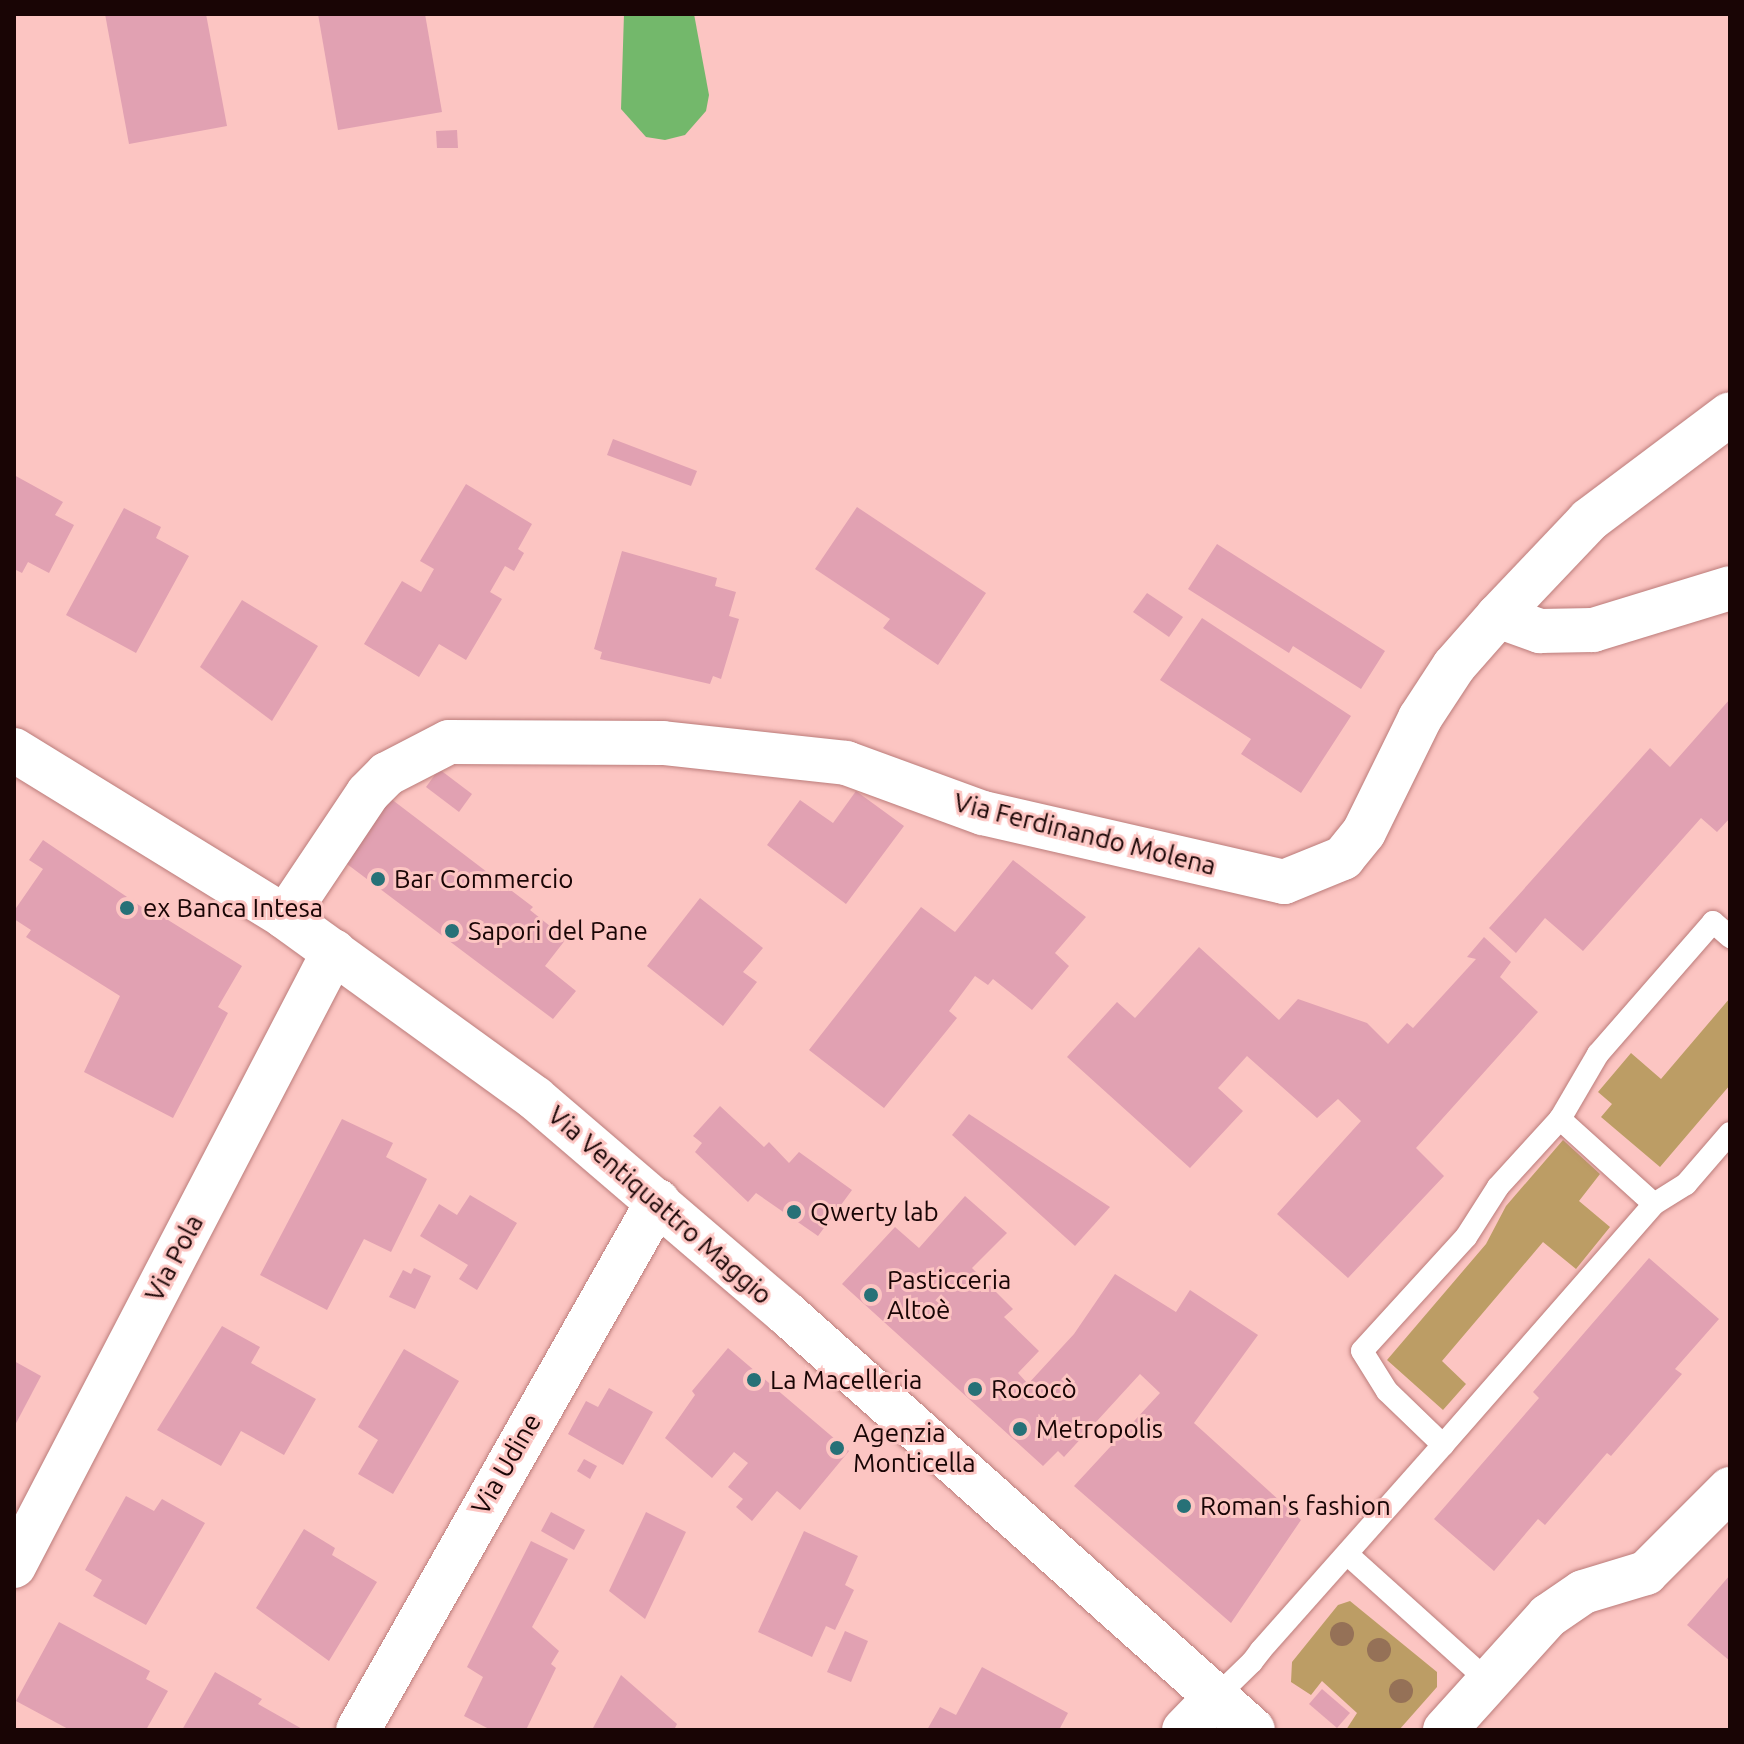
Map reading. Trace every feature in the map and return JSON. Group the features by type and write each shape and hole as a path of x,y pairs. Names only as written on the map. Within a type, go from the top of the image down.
{"street":[{"name":"Via Ferdinando Molena","path":"285,917 368,793 387,774 449,742 663,743 833,761 983,813 1284,882 1343,858 1364,832 1420,718 1454,666 1589,520 1730,414"},
{"path":"1498,616 1540,631 1593,630 1730,588"},
{"name":"Via Ventiquattro Maggio","path":"14,750 285,917 535,1098 658,1201 1253,1730"},
{"name":"Via Pola","path":"14,1566 334,951"},
{"name":"Via Udine","path":"358,1730 658,1201"},
{"path":"1445,1730 1548,1616 1583,1592 1646,1573 1730,1489"},
{"path":"1184,1730 1216,1697"}],"lane":[{"path":"1443,1445 1387,1391 1362,1351 1466,1237 1498,1187 1560,1119 1598,1054 1713,922 1730,937"},
{"path":"1560,1119 1654,1204"},
{"path":"1216,1697 1347,1554 1654,1204 1686,1184 1730,1133"},
{"path":"1347,1554 1489,1682"}],"shaded area":[{"path":"624,14 694,14 709,95 706,111 685,135 665,140 646,137 621,109"},
{"path":"1730,998 1730,1085 1660,1167 1601,1117 1612,1104 1598,1092 1631,1053 1661,1079"},
{"path":"1563,1140 1600,1174 1579,1201 1610,1227 1576,1269 1543,1242 1442,1361 1466,1384 1443,1410 1387,1360 1486,1244 1506,1206"},
{"path":"1350,1601 1437,1672 1437,1687 1399,1730 1346,1730 1357,1713 1322,1681 1311,1695 1291,1682 1292,1662 1338,1605"}],"building":[{"path":"105,14 206,14 227,126 129,144"},
{"path":"318,14 425,14 442,112 338,130"},
{"path":"457,130 458,148 437,148 436,131"},
{"path":"613,439 697,471 691,486 607,455"},
{"path":"14,475 63,502 55,515 74,525 49,573 28,562 22,573 14,569"},
{"path":"466,484 532,524 518,549 524,553 514,571 505,566 490,592 502,599 466,660 439,644 419,677 364,644 402,581 421,592 434,569 420,561"},
{"path":"857,507 986,593 938,665 883,628 890,619 815,569"},
{"path":"124,508 161,527 156,538 189,556 136,653 66,615"},
{"path":"1217,544 1385,651 1361,689 1293,646 1289,653 1188,589"},
{"path":"622,551 717,578 715,586 736,592 729,616 739,619 721,679 713,676 710,684 600,659 602,652 594,649"},
{"path":"1147,593 1183,617 1169,637 1133,612"},
{"path":"242,600 318,646 272,721 200,667"},
{"path":"1202,618 1351,716 1301,793 1241,754 1251,739 1160,680"},
{"path":"1730,699 1730,818 1717,832 1701,818 1583,951 1545,918 1516,953 1489,928 1650,748 1670,767"},
{"path":"439,769 472,794 459,812 426,787"},
{"path":"856,791 904,826 846,904 767,845 800,800 833,823"},
{"path":"382,792 533,907 530,910 566,939 545,966 576,991 553,1019 335,855"},
{"path":"43,840 158,918 160,915 242,966 218,1007 228,1013 173,1118 84,1072 120,996 26,937 31,930 14,919 14,911 43,869 29,860"},
{"path":"1013,860 1086,917 1055,953 1069,966 1032,1010 993,979 988,985 975,976 949,1011 957,1018 884,1108 809,1050 921,907 955,932"},
{"path":"700,898 763,948 743,972 757,982 723,1026 647,966"},
{"path":"1484,937 1511,962 1500,977 1538,1012 1416,1148 1444,1176 1348,1278 1277,1214 1361,1121 1338,1099 1317,1118 1247,1056 1218,1088 1243,1111 1190,1168 1067,1057 1117,1002 1135,1018 1199,947 1279,1020 1298,999 1367,1023 1388,1044 1407,1023 1413,1028 1476,959 1467,957"},
{"path":"720,1106 764,1147 769,1142 789,1163 799,1152 852,1190 818,1236 756,1193 748,1202 695,1152 702,1143 693,1136"},
{"path":"969,1114 1110,1207 1075,1246 952,1135"},
{"path":"342,1119 393,1143 386,1157 427,1179 391,1252 364,1239 327,1310 260,1275"},
{"path":"470,1195 517,1223 477,1290 459,1279 468,1265 420,1236 439,1204 457,1215"},
{"path":"965,1196 1007,1233 972,1268 1013,1309 1004,1317 1039,1351 1018,1373 1028,1384 1074,1334 1115,1274 1176,1312 1190,1290 1258,1335 1194,1423 1301,1520 1231,1623 1074,1486 1160,1393 1140,1374 1064,1457 1058,1451 1043,1466 842,1284 895,1227 919,1248"},
{"path":"1649,1258 1719,1319 1675,1369 1682,1374 1611,1456 1607,1453 1545,1525 1538,1519 1494,1571 1434,1519 1539,1398 1533,1392"},
{"path":"414,1268 431,1276 415,1309 389,1297 403,1270 411,1274"},
{"path":"222,1326 260,1347 251,1363 316,1399 284,1455 241,1431 221,1466 157,1430"},
{"path":"728,1348 849,1451 800,1510 777,1491 752,1521 736,1507 743,1499 728,1487 748,1463 734,1452 712,1478 665,1438 695,1395 692,1391"},
{"path":"404,1349 459,1381 393,1494 358,1474 378,1440 358,1427"},
{"path":"14,1361 41,1376 14,1427"},
{"path":"609,1388 653,1412 623,1465 568,1434 586,1401 598,1407"},
{"path":"584,1459 597,1466 590,1479 577,1471"},
{"path":"126,1496 154,1511 162,1499 205,1523 146,1625 93,1596 102,1580 85,1570"},
{"path":"551,1512 585,1530 574,1550 541,1531"},
{"path":"646,1512 686,1532 645,1619 609,1591"},
{"path":"304,1529 335,1548 332,1555 377,1582 329,1661 256,1608"},
{"path":"804,1531 858,1556 845,1585 854,1590 835,1630 826,1626 812,1657 758,1632"},
{"path":"531,1541 568,1559 532,1627 559,1651 551,1664 556,1668 526,1730 491,1730 464,1716 483,1677 467,1667"},
{"path":"1730,1575 1730,1661 1687,1625"},
{"path":"59,1622 150,1671 146,1679 168,1691 146,1730 70,1730 16,1701"},
{"path":"845,1631 868,1641 851,1682 827,1672"},
{"path":"982,1667 1068,1713 1059,1730 927,1730 940,1707 956,1715"},
{"path":"215,1672 262,1699 258,1704 304,1730 182,1730"},
{"path":"621,1675 677,1724 674,1730 592,1730"},
{"path":"1322,1689 1350,1713 1337,1728 1309,1704"}],"place":[{"name":"Bar Commercio","path":"378,879"},
{"name":"ex Banca Intesa","path":"127,908"},
{"name":"Sapori del Pane","path":"452,931"},
{"name":"Qwerty lab","path":"794,1212"},
{"name":"Pasticceria Altoè","path":"871,1295"},
{"name":"La Macelleria","path":"754,1380"},
{"name":"Rococò","path":"975,1389"},
{"name":"Metropolis","path":"1020,1429"},
{"name":"Agenzia Monticella","path":"837,1448"},
{"name":"Roman's fashion","path":"1184,1506"}]}
